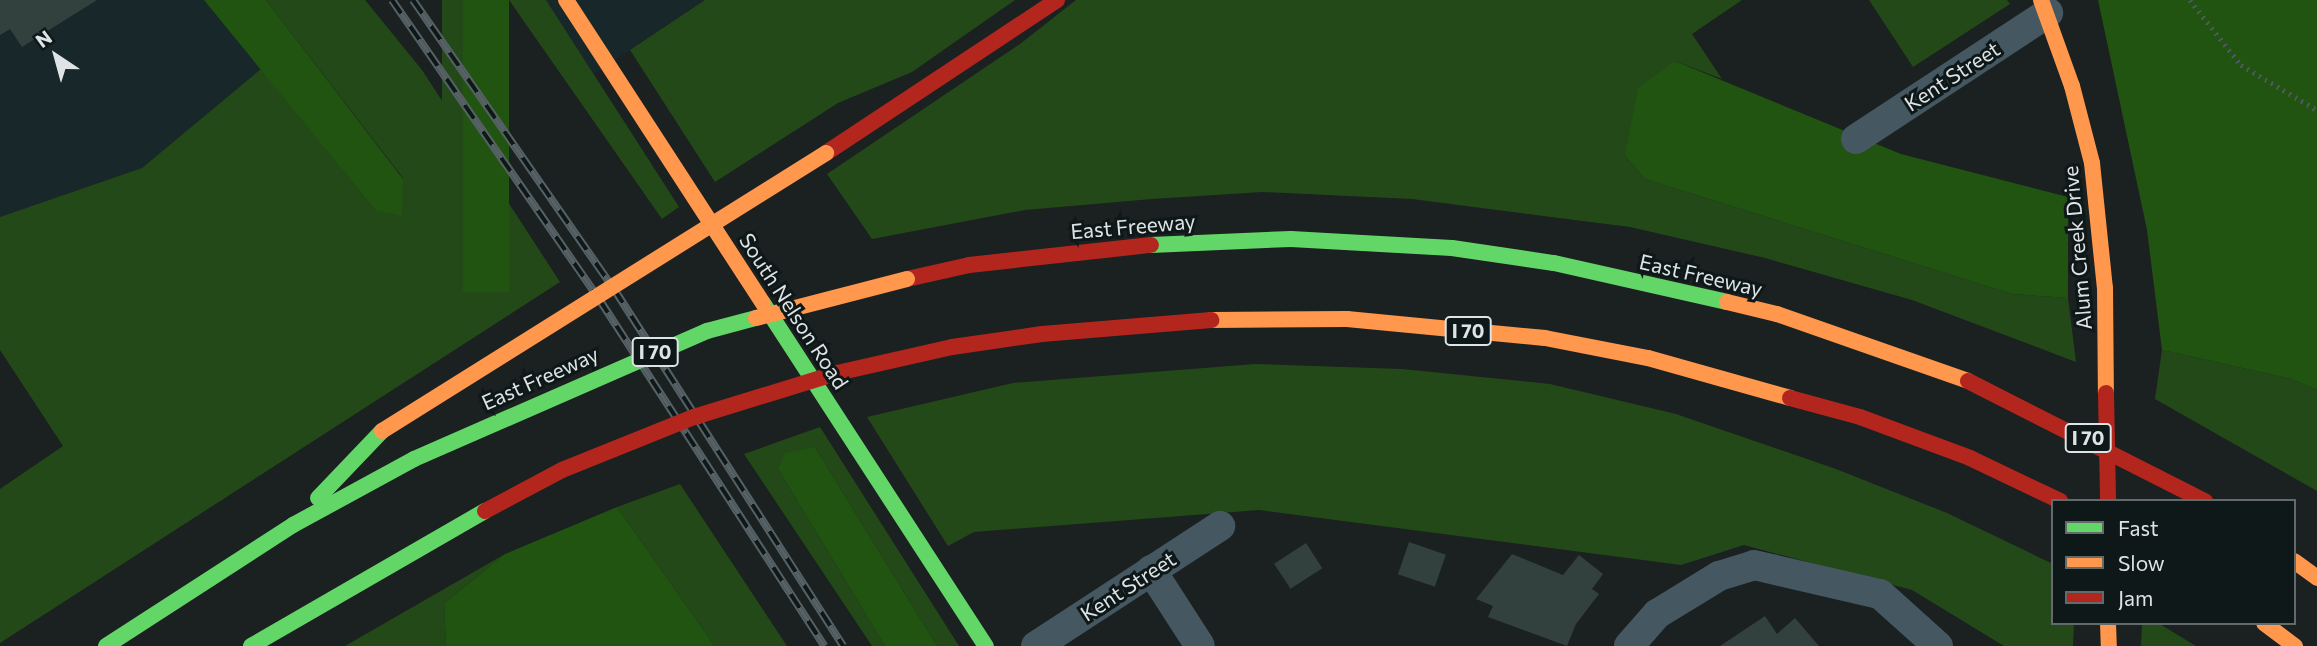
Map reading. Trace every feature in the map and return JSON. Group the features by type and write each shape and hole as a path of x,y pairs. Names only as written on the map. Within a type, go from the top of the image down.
{"main road":[{"name":"South Nelson Road","path":"566,0 986,646"},
{"path":"293,525 382,431 826,153 1057,0"},
{"name":"Alum Creek Drive","path":"2044,7 2092,163 2105,288 2108,499"},
{"name":"East Freeway","path":"106,646 293,525 414,459 707,331 969,265 1147,244 1291,239 1452,248 1554,263 1777,314 1968,381 2201,499"},
{"name":"I 70","path":"251,646 485,511 562,470 694,417 837,373 952,347 1042,334 1238,318 1347,319 1545,338 1754,384 1970,458 2056,499"},
{"path":"2296,562 2317,578"},
{"path":"2108,625 2109,646"},
{"path":"2267,625 2295,646"}],"street":[{"name":"Kent Street","path":"1856,139 2044,7"},
{"name":"Kent Street","path":"1036,646 1220,526"},
{"path":"1629,646 1638,632 1676,602 1719,576 1754,565 1790,570 1880,594 1938,646"},
{"path":"1152,570 1200,646"}],"path":[{"path":"2190,0 2241,65 2317,110"}],"shaded area":[{"path":"0,0 204,0 261,69 142,168 0,217"},
{"path":"546,0 705,0 594,74"}],"green space":[{"path":"204,0 266,0 403,179 402,216 375,210"},
{"path":"266,0 365,0 422,70 560,282 0,643 0,489 63,446 0,350 0,217 142,168 261,69 375,210 403,178"},
{"path":"442,0 463,0 463,303 442,303"},
{"path":"463,0 509,0 509,292 463,292"},
{"path":"509,0 546,0 679,207 662,219"},
{"path":"705,0 1015,0 912,72 838,103 715,182 630,50"},
{"path":"1076,0 1742,0 1692,34 1722,79 1675,61 1625,156 1645,179 2012,294 2068,298 2076,362 1912,300 1765,258 1630,227 1412,199 1262,192 1152,199 1025,210 872,239 827,174 1020,44"},
{"path":"1869,0 2007,0 2010,4 1913,67"},
{"path":"2098,0 2317,0 2317,390 2291,379 2162,350 2147,230"},
{"path":"1675,61 1901,154 2068,197 2068,298 2012,294 1645,179 1625,156 1638,88"},
{"path":"2162,350 2291,379 2317,390 2317,491 2155,399"},
{"path":"1255,364 1402,369 1550,384 1676,414 1836,469 1947,513 2051,563 2051,625 2074,625 2073,646 2004,646 1912,590 1744,545 1681,565 1259,510 974,532 948,546 867,417 1013,383"},
{"path":"820,427 959,646 937,646 815,447 778,469 885,646 872,646 744,454"},
{"path":"815,447 937,646 885,646 778,469 785,453"},
{"path":"680,484 787,646 715,646 617,507"},
{"path":"617,507 715,646 446,646 444,603 505,554"},
{"path":"505,554 444,603 446,646 345,646"},
{"path":"2142,625 2161,625 2196,646 2141,646"}],"building":[{"path":"0,0 97,0 22,47 10,29 0,35"},
{"path":"1409,542 1446,555 1435,587 1398,574"},
{"path":"1306,543 1322,568 1290,589 1274,564"},
{"path":"1512,554 1563,575 1579,555 1603,574 1592,589 1599,594 1576,624 1567,646 1488,617 1493,606 1476,599"},
{"path":"1765,616 1777,634 1795,618 1819,646 1720,646"}],"railway":[{"path":"392,0 599,299 824,646"},
{"path":"413,0 614,289 843,646"}],"traffic: fast":[{"path":"1151,245 1291,239 1452,248 1554,263 1727,302"},
{"path":"763,303 986,646"},
{"path":"414,459 707,331 756,318"},
{"path":"318,498 382,431"},
{"path":"106,646 293,525 414,459"},
{"path":"251,646 485,511"}],"traffic: slow":[{"path":"566,0 763,303"},
{"path":"2041,0 2072,86 2092,163 2105,288 2106,393"},
{"path":"382,431 826,153"},
{"path":"756,318 907,279"},
{"path":"1727,302 1777,314 1968,381"},
{"path":"1211,320 1347,319 1545,338 1648,358 1790,398"},
{"path":"2296,562 2317,578"},
{"path":"2108,625 2109,646"},
{"path":"2267,625 2295,646"}],"traffic: jam":[{"path":"826,153 1057,0"},
{"path":"907,279 969,265 1151,245"},
{"path":"952,347 1042,334 1211,320"},
{"path":"485,511 562,470 694,417 837,373 952,347"},
{"path":"1968,381 2201,499"},
{"path":"2106,393 2108,499"},
{"path":"1790,398 1860,417 1970,458 2056,499"}]}
